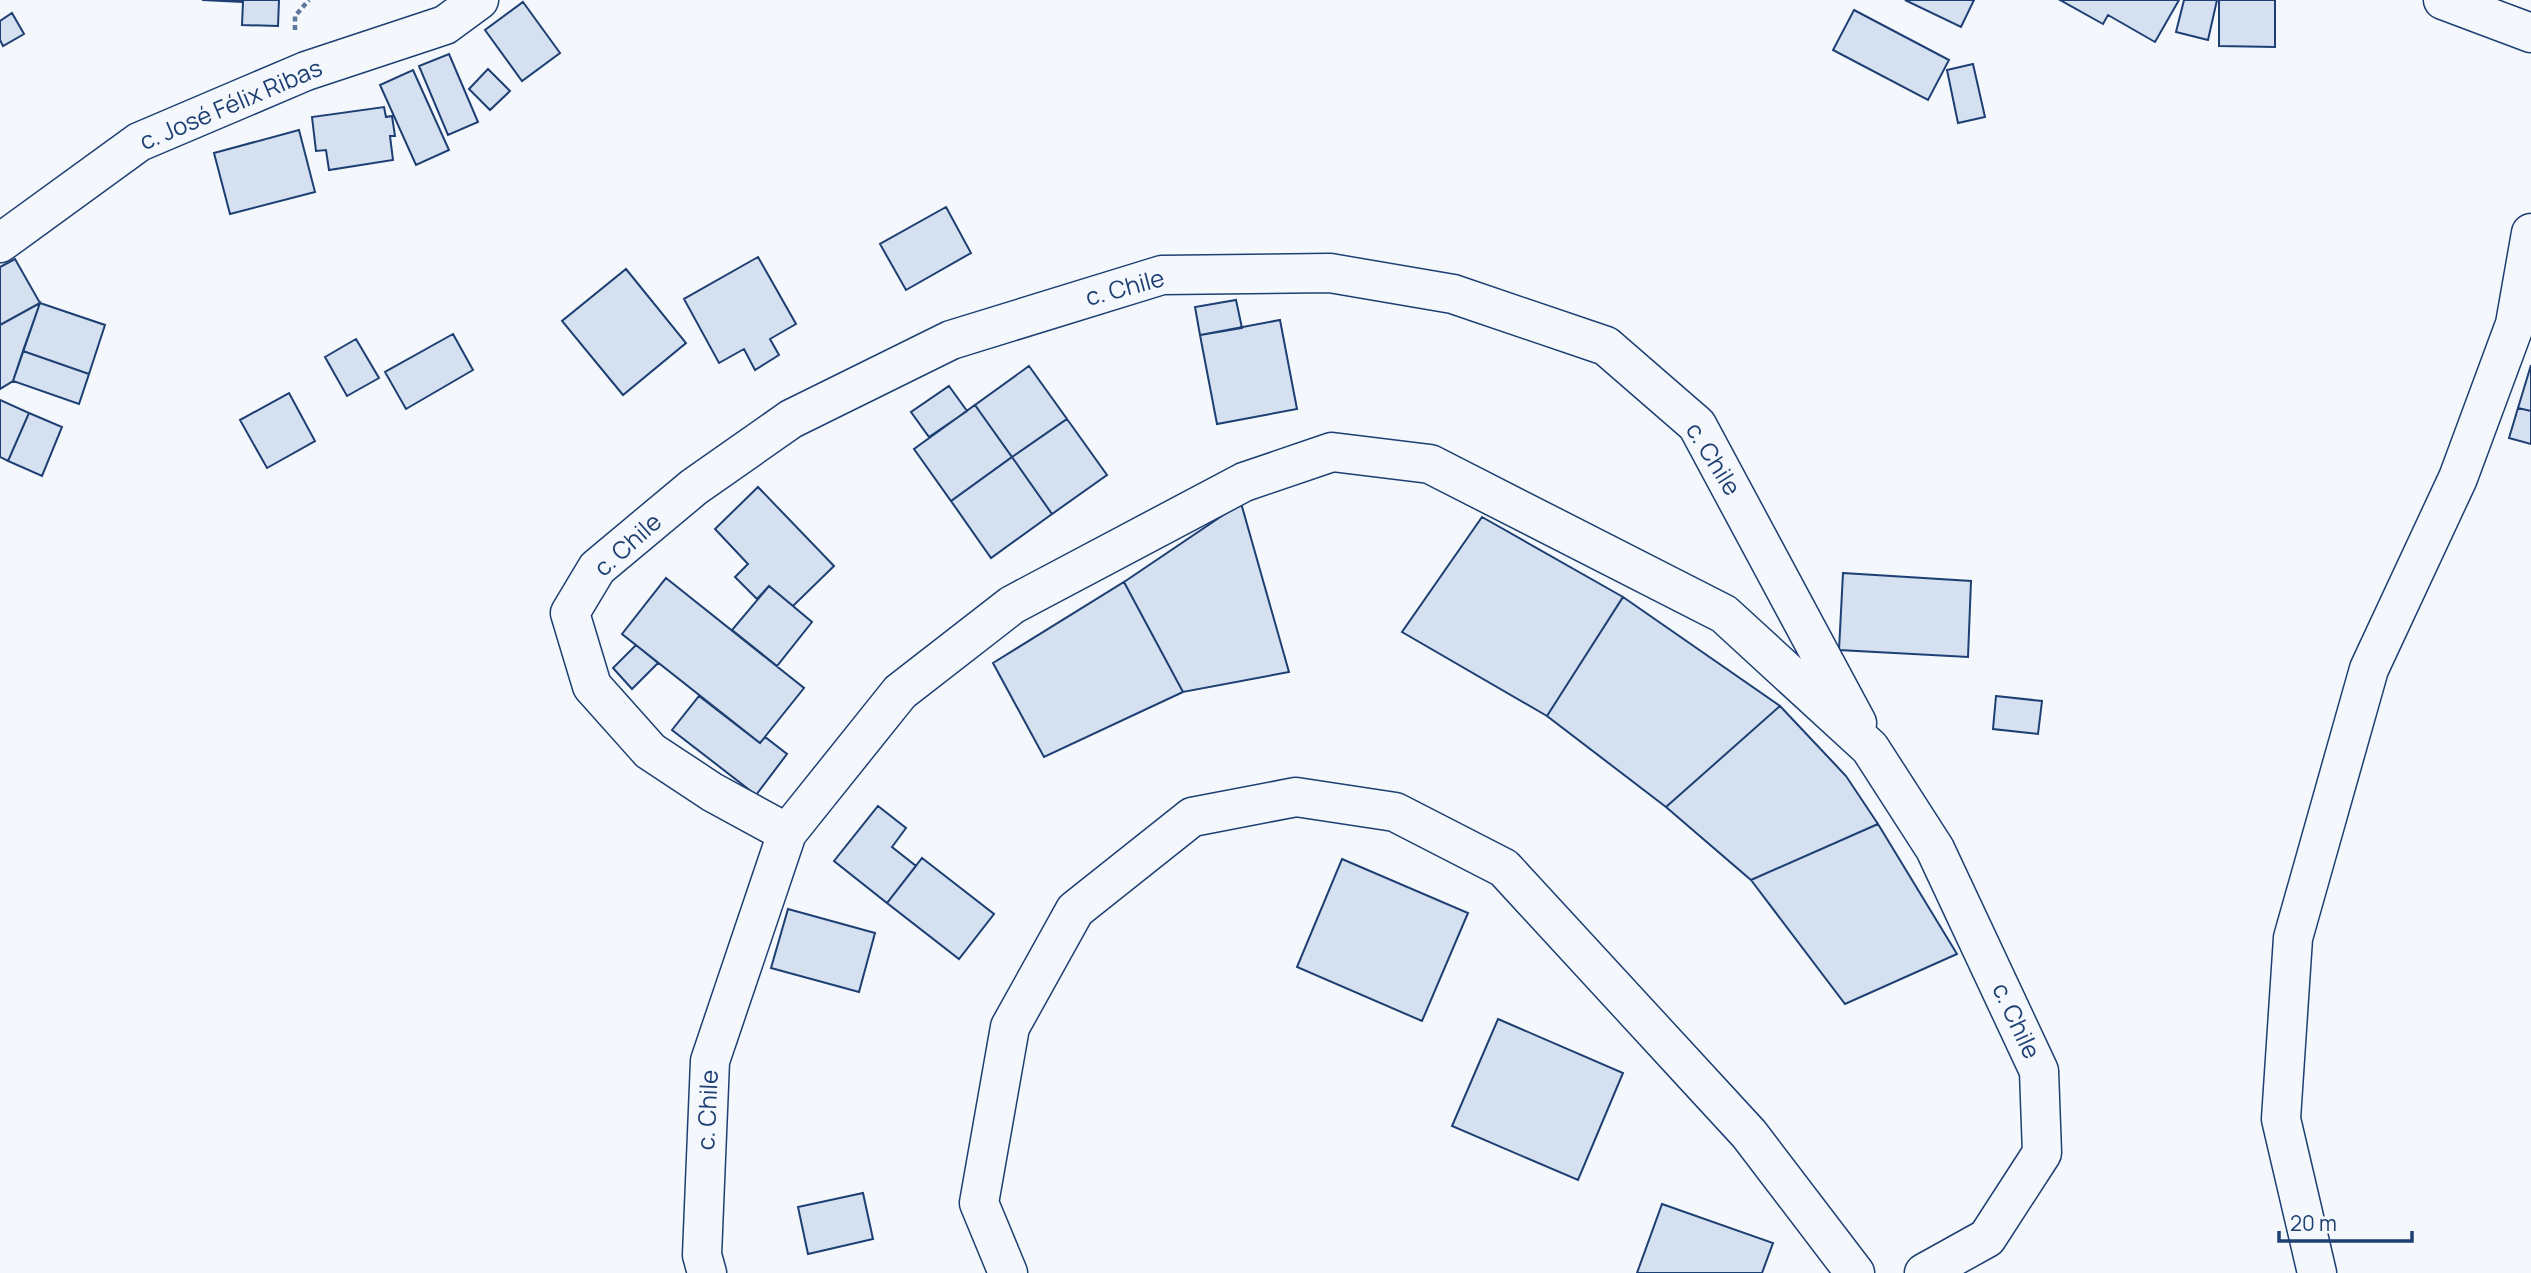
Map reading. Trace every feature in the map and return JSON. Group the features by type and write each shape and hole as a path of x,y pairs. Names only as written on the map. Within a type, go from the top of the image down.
{"street":[{"name":"c. José Félix Ribas","path":"0,243 139,142 306,71 445,25 479,0"},
{"path":"2443,0 2531,33"},
{"path":"2317,1273 2281,1119 2293,938 2369,669 2463,465 2515,324 2531,233"},
{"name":"c. Chile","path":"787,833 712,792 650,751 592,686 570,613 597,568 694,487 791,419 951,340 1162,275 1330,273 1453,294 1606,346 1697,425 1870,748 1935,849 2039,1070 2042,1153 1987,1238 1924,1273"},
{"name":"c. Chile","path":"707,1273 702,1255 710,1061 787,833 900,692 1012,605 1244,482 1332,452 1430,464 1724,614 1870,748"},
{"path":"1008,1273 979,1203 1010,1027 1075,910 1192,817 1296,797 1395,812 1504,868 1749,1134 1855,1273"}],"building":[{"path":"202,0 279,0 278,26 242,25 243,2"},
{"path":"1905,0 1974,0 1961,27"},
{"path":"2060,0 2179,0 2155,42 2108,15 2103,24"},
{"path":"2184,0 2217,0 2208,40 2176,32"},
{"path":"2219,0 2275,0 2275,47 2219,46"},
{"path":"523,2 560,53 522,81 485,30"},
{"path":"1854,10 1949,60 1928,100 1833,50"},
{"path":"12,13 24,34 3,46 0,40 0,21"},
{"path":"449,54 478,122 448,135 419,66"},
{"path":"1973,64 1985,117 1958,123 1947,70"},
{"path":"488,69 510,91 490,110 469,89"},
{"path":"413,70 449,150 416,165 380,85"},
{"path":"384,107 386,117 392,116 395,136 390,136 393,160 329,170 326,150 316,151 312,117"},
{"path":"299,130 315,192 230,214 214,153"},
{"path":"946,207 971,253 906,290 880,244"},
{"path":"758,257 796,324 770,339 779,355 755,370 744,349 719,363 684,299"},
{"path":"15,259 40,303 0,325 0,267"},
{"path":"626,269 686,343 623,395 562,321"},
{"path":"1236,300 1242,328 1200,335 1195,307"},
{"path":"40,303 105,325 89,374 23,351"},
{"path":"40,303 13,381 0,389 0,325"},
{"path":"1280,320 1297,409 1217,424 1200,335"},
{"path":"453,334 473,370 406,409 385,372"},
{"path":"356,339 379,378 347,396 325,357"},
{"path":"23,351 89,374 79,404 13,381"},
{"path":"2531,365 2531,411 2518,408"},
{"path":"1029,366 1067,419 1012,457 975,405"},
{"path":"949,386 967,411 929,437 911,412"},
{"path":"289,393 315,441 267,468 240,420"},
{"path":"0,400 29,413 8,461 0,457"},
{"path":"975,405 1012,457 951,501 914,449"},
{"path":"2518,408 2531,411 2531,444 2509,438"},
{"path":"29,413 62,427 42,476 8,461"},
{"path":"1067,419 1107,475 1052,514 1012,457"},
{"path":"1012,457 1052,514 991,558 951,501"},
{"path":"758,487 834,566 793,606 769,586 757,599 735,577 748,564 715,529"},
{"path":"1241,503 1289,672 1183,692 1124,582"},
{"path":"1482,517 1623,597 1547,716 1402,632"},
{"path":"1843,573 1971,581 1968,657 1839,650"},
{"path":"666,578 804,688 760,743 622,634"},
{"path":"1124,582 1183,692 1044,757 993,663"},
{"path":"769,586 812,622 777,666 732,630"},
{"path":"1623,597 1780,706 1666,807 1547,716"},
{"path":"636,645 658,663 632,689 613,668"},
{"path":"699,696 760,743 765,737 787,754 756,795 672,730"},
{"path":"1996,696 2042,701 2038,734 1993,729"},
{"path":"1780,706 1846,776 1878,824 1751,880 1666,807"},
{"path":"878,806 906,828 892,847 916,866 887,903 834,861"},
{"path":"1878,824 1957,954 1845,1004 1751,880"},
{"path":"922,858 994,914 959,959 887,903"},
{"path":"1342,859 1468,913 1422,1021 1297,967"},
{"path":"788,909 875,933 859,992 771,968"},
{"path":"1498,1019 1623,1073 1578,1180 1452,1126"},
{"path":"863,1193 873,1239 808,1254 798,1207"},
{"path":"1662,1204 1773,1243 1762,1273 1637,1273"}]}
